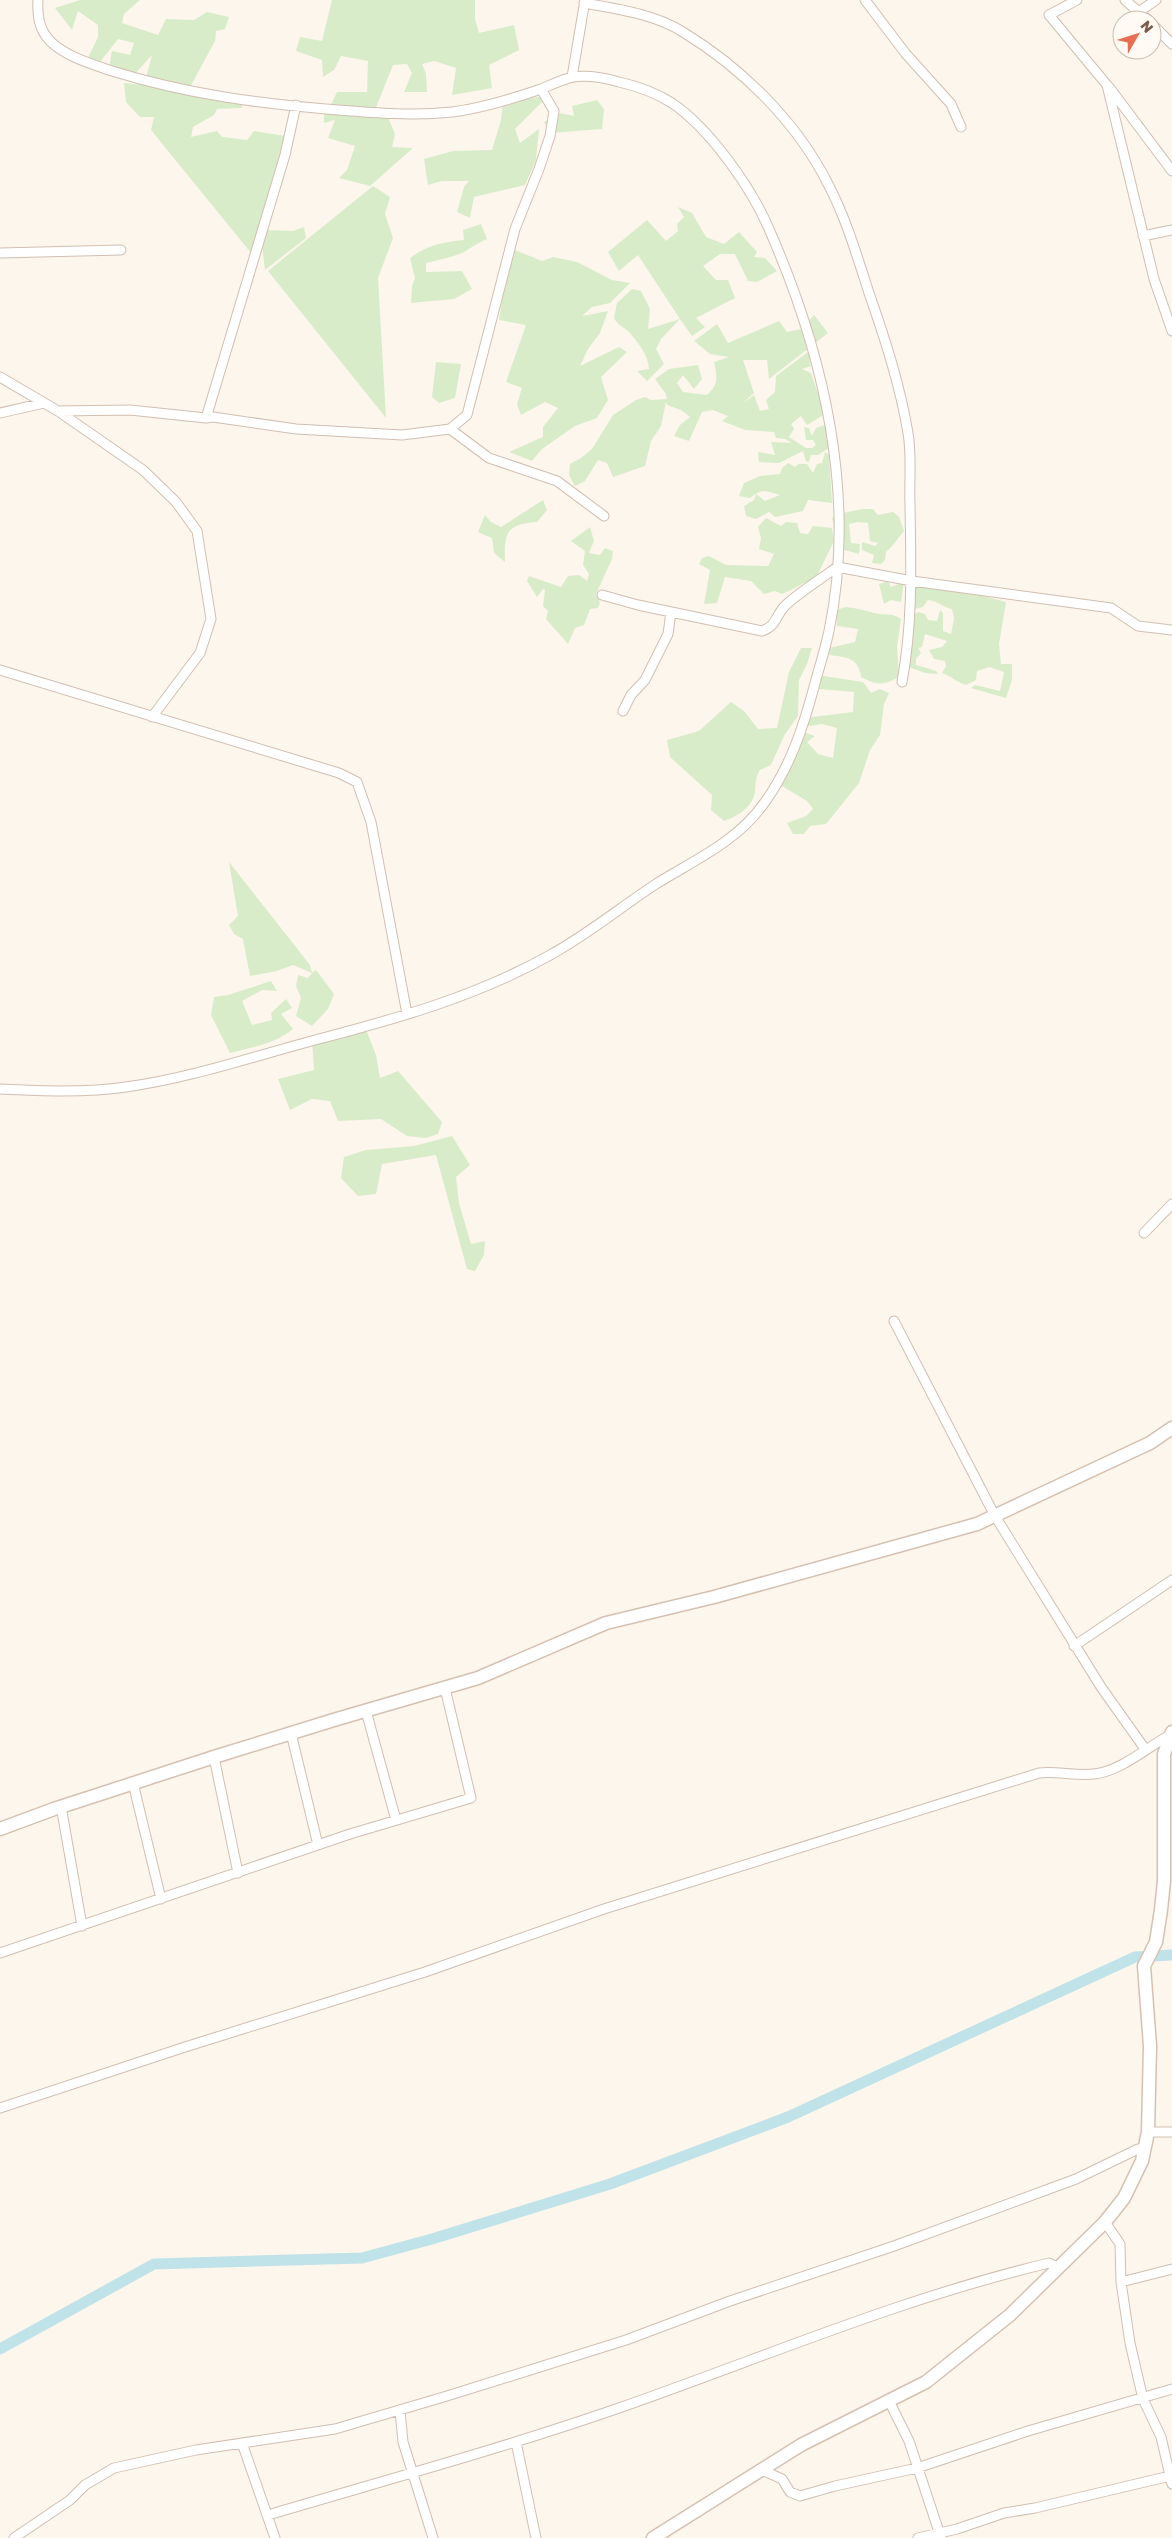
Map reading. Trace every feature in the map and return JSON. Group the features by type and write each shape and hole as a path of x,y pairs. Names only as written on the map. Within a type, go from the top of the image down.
{"main road":[{"path":"0,1830 62,1806 214,1757 478,1678 606,1623 714,1597 968,1527 1150,1443 1172,1428"},
{"path":"653,2538 841,2423 926,2382 956,2360 1010,2315 1104,2222 1124,2198 1138,2172 1148,2132 1150,2046 1144,1966 1156,1942 1164,1880 1164,1754 1171,1734"}],"street":[{"path":"0,1089 47,1091 119,1088 138,1085 195,1074 407,1014 478,989 552,954 655,885 702,858 745,828 765,802 786,768 804,724 829,635 839,532 833,435 811,343 792,288 757,206 720,152 697,126 669,101 616,81 572,77 541,89 480,107 425,114 296,106 208,95 147,82 88,63 60,49 46,38 38,22 38,0"},
{"path":"865,0 920,72 951,104 961,127"},
{"path":"1077,0 1049,15 1131,113 1172,171"},
{"path":"1125,0 1139,10"},
{"path":"1141,10 1156,0"},
{"path":"572,77 584,2 636,13 682,30 728,64 770,102 802,144 827,183 852,241 895,369 908,435 912,581 909,644 902,682"},
{"path":"1162,34 1172,44"},
{"path":"1107,85 1154,279 1172,331"},
{"path":"58,411 130,410 206,418 213,417 296,429 350,433 402,435 450,429 468,415 515,229 550,136 554,111 541,89"},
{"path":"206,418 285,155 296,106"},
{"path":"1143,236 1172,230"},
{"path":"0,253 121,250"},
{"path":"0,377 58,411 143,470 176,502 197,531 211,619 200,653 152,717"},
{"path":"0,413 44,403"},
{"path":"450,429 489,458 557,482 604,516"},
{"path":"602,594 671,612 762,630 770,628 776,622 783,608 837,567 912,581 1111,608 1138,626 1172,630"},
{"path":"624,711 631,695 645,680 668,634 671,612"},
{"path":"0,670 339,773 357,782 371,822 407,1014"},
{"path":"1144,1233 1172,1204"},
{"path":"894,1321 995,1516 1074,1646 1145,1749"},
{"path":"1074,1646 1172,1580"},
{"path":"0,1953 318,1845 471,1798 445,1688"},
{"path":"366,1711 396,1820"},
{"path":"291,1733 318,1845"},
{"path":"0,2108 434,1969 604,1909 1030,1776 1054,1771 1093,1774 1104,1772 1117,1767 1171,1734"},
{"path":"214,1757 238,1873"},
{"path":"133,1783 161,1899"},
{"path":"62,1806 82,1926"},
{"path":"1148,2132 1172,2132"},
{"path":"14,2538 70,2500 85,2485 114,2468 138,2461 335,2429 400,2411 661,2328 1040,2192 1096,2170 1138,2149 1144,2150"},
{"path":"918,2538 940,2535 1004,2513 1171,2480 1161,2437 1143,2399 1130,2343 1121,2282 1120,2244 1104,2222"},
{"path":"268,2515 516,2442 620,2408 806,2338 952,2289 1049,2264 1059,2268"},
{"path":"1121,2282 1172,2269"},
{"path":"762,2470 782,2479 790,2492 800,2496 917,2468 1028,2431 1172,2390"},
{"path":"889,2401 909,2441 940,2535"},
{"path":"400,2411 403,2442 433,2538"},
{"path":"516,2442 536,2538"},
{"path":"242,2443 276,2538"}],"green space":[{"path":"80,0 140,0 124,14 122,23 158,35 166,19 194,20 207,12 229,17 225,29 216,31 215,41 188,91 146,78 152,55 132,77 109,68 112,51 130,55 134,43 118,39 100,62 86,62 98,37 98,25 78,11 72,30 55,8"},
{"path":"332,0 475,0 475,19 479,33 514,25 519,50 489,65 492,88 452,95 456,68 434,61 422,64 426,74 427,92 404,92 412,73 407,64 393,65 375,110 387,115 395,134 392,147 413,148 370,186 339,178 347,170 355,146 328,138 335,120 324,123 324,113 329,109 337,92 367,92 368,61 341,56 334,70 323,77 322,60 296,51 300,37 322,41"},
{"path":"124,83 243,96 242,108 217,109 214,115 193,127 191,137 217,131 222,137 247,140 254,131 285,136 251,253 151,130 154,117 140,117 126,102"},
{"path":"545,96 542,102 515,129 520,143 539,129 536,160 525,185 474,197 470,218 457,212 464,187 469,181 442,181 428,185 424,159 453,151 492,150 501,120 503,102"},
{"path":"597,100 604,109 602,129 550,133 544,122 559,113 574,116 572,106"},
{"path":"373,186 390,197 385,214 393,238 378,278 386,418 268,271"},
{"path":"678,207 692,213 706,237 724,244 739,232 757,252 754,257 765,258 777,271 757,282 748,281 735,254 720,254 703,266 716,280 728,280 735,298 696,318 705,327 692,336 638,255 619,271 608,252 647,220 666,241 678,231 677,224 684,217"},
{"path":"481,224 487,239 462,253 426,263 426,272 462,271 472,289 454,299 411,303 412,286 415,278 410,258 436,245 464,240 463,230"},
{"path":"304,227 306,238 265,270 262,247 266,230 293,231"},
{"path":"510,248 542,261 553,257 577,262 612,280 630,283 610,303 592,307 582,316 608,311 600,333 588,349 580,366 619,347 627,352 601,377 608,400 597,418 575,426 542,449 532,461 509,452 543,437 543,427 558,408 545,402 521,415 517,404 522,388 506,382 526,325 499,320"},
{"path":"632,289 641,291 650,309 648,329 680,319 661,339 656,349 664,364 647,381 637,371 649,369 645,355 631,334 614,318 617,303"},
{"path":"814,315 828,333 769,379 767,360 743,360 754,393 741,405 754,395 760,411 769,409 766,400 775,392 776,376 808,352 811,366 802,369 811,373 825,414 807,425 801,416 791,424 794,429 789,437 806,448 812,448 816,445 813,440 806,440 804,427 809,428 812,436 816,428 825,425 833,426 835,430 827,440 829,448 818,455 811,455 809,462 806,461 803,451 779,463 759,462 758,452 775,455 771,442 792,443 785,439 776,438 774,432 745,430 722,421 728,416 713,410 702,412 689,441 674,436 680,425 690,417 681,410 667,405 666,402 661,426 651,441 645,466 613,477 607,463 598,460 585,481 575,486 569,475 570,464 592,449 613,415 636,400 645,397 651,400 667,399 666,394 655,379 669,369 698,365 702,379 694,389 683,375 677,383 683,392 707,395 711,391 716,380 714,362 729,357 710,354 694,341 717,324 728,343 779,321 787,332 801,329"},
{"path":"436,362 461,364 455,398 439,403 432,397"},
{"path":"825,452 829,455 832,503 808,500 803,511 775,517 769,512 756,519 746,516 744,506 754,500 756,494 750,498 739,496 744,483 760,476 780,474 782,468 788,463 795,467 799,464 807,464 813,473 817,464 822,463","holes":["764,491 780,495 765,501 756,494"]},
{"path":"543,500 547,510 537,522 519,525 509,532 505,544 505,562 494,553 492,538 478,532 485,515 491,522 501,527"},
{"path":"862,509 873,509 878,515 893,512 899,517 904,531 886,552 885,560 881,564 872,563 874,555 862,550 862,542 875,546 878,543 870,541 868,523 858,522 849,524 851,543 860,544 859,554 841,549 832,518 838,514"},
{"path":"766,518 781,526 786,522 797,523 800,533 808,534 813,526 832,528 834,541 817,576 782,594 775,591 764,594 751,581 725,577 717,603 704,604 710,570 699,564 702,558 709,556 726,565 768,566 774,554 759,549 761,538 758,527"},
{"path":"590,527 594,541 589,553 600,555 605,548 613,551 612,559 596,594 600,603 598,608 590,609 584,625 575,628 568,644 546,619 548,611 543,606 545,590 543,589 537,597 527,581 529,576 561,587 568,576 579,575 587,581 589,574 583,565 585,551 571,541"},
{"path":"905,574 901,602 891,600 884,604 879,584 888,581 891,587 899,584 901,575"},
{"path":"917,578 1006,602 999,644 1001,664 1012,664 1012,680 1006,698 971,688 975,685 1000,691 1004,672 989,667 977,671 976,680 966,685 942,673 946,666 945,661 934,659 929,650 942,647 947,641 925,634 922,647 918,648 921,653 916,659 916,665 936,671 938,674 925,673 906,666 913,633 912,621 909,616 918,612 925,614 928,620 937,621 940,610 943,613 943,631 951,634 954,618 952,609 928,600 923,607 909,610"},
{"path":"846,607 891,615 901,619 897,647 899,677 884,683 871,682 861,677 857,665 850,659 828,655 829,648 855,642 858,629 837,626 836,610"},
{"path":"801,648 812,648 799,680 798,716 785,734 771,765 760,770 752,801 738,815 724,821 711,810 712,795 670,757 667,740 699,731 731,702 744,711 758,729 777,728 789,672"},
{"path":"817,675 863,682 871,693 880,689 889,693 884,704 880,735 870,750 859,783 826,824 810,826 804,834 793,834 787,823 806,816 813,809 807,801 777,783 801,731 815,736 807,742 818,754 833,758 837,728 822,724 810,726 804,724 812,717 853,712 854,692 819,689"},
{"path":"229,862 310,965 312,973 293,965 277,971 250,976 243,939 234,934 229,925 238,916"},
{"path":"316,970 334,994 328,1009 312,1026 296,1016 301,998 296,986 298,975 308,978"},
{"path":"271,981 277,991 262,990 242,1001 252,1025 272,1020 271,1013 286,999 292,1008 281,1014 293,1029 271,1042 230,1053 211,1015 214,997 228,995"},
{"path":"365,1027 376,1055 380,1078 398,1071 442,1122 438,1134 426,1138 407,1136 381,1119 338,1121 330,1101 312,1099 290,1110 278,1079 314,1070 312,1041"},
{"path":"452,1136 470,1165 456,1177 459,1203 471,1244 485,1241 484,1255 475,1271 467,1269 436,1155 382,1164 376,1194 358,1196 341,1178 344,1157 366,1150 414,1146"}],"waterway":[{"path":"0,2349 154,2264 362,2258 432,2239 610,2184 788,2117 1135,1957 1172,1955"}]}
